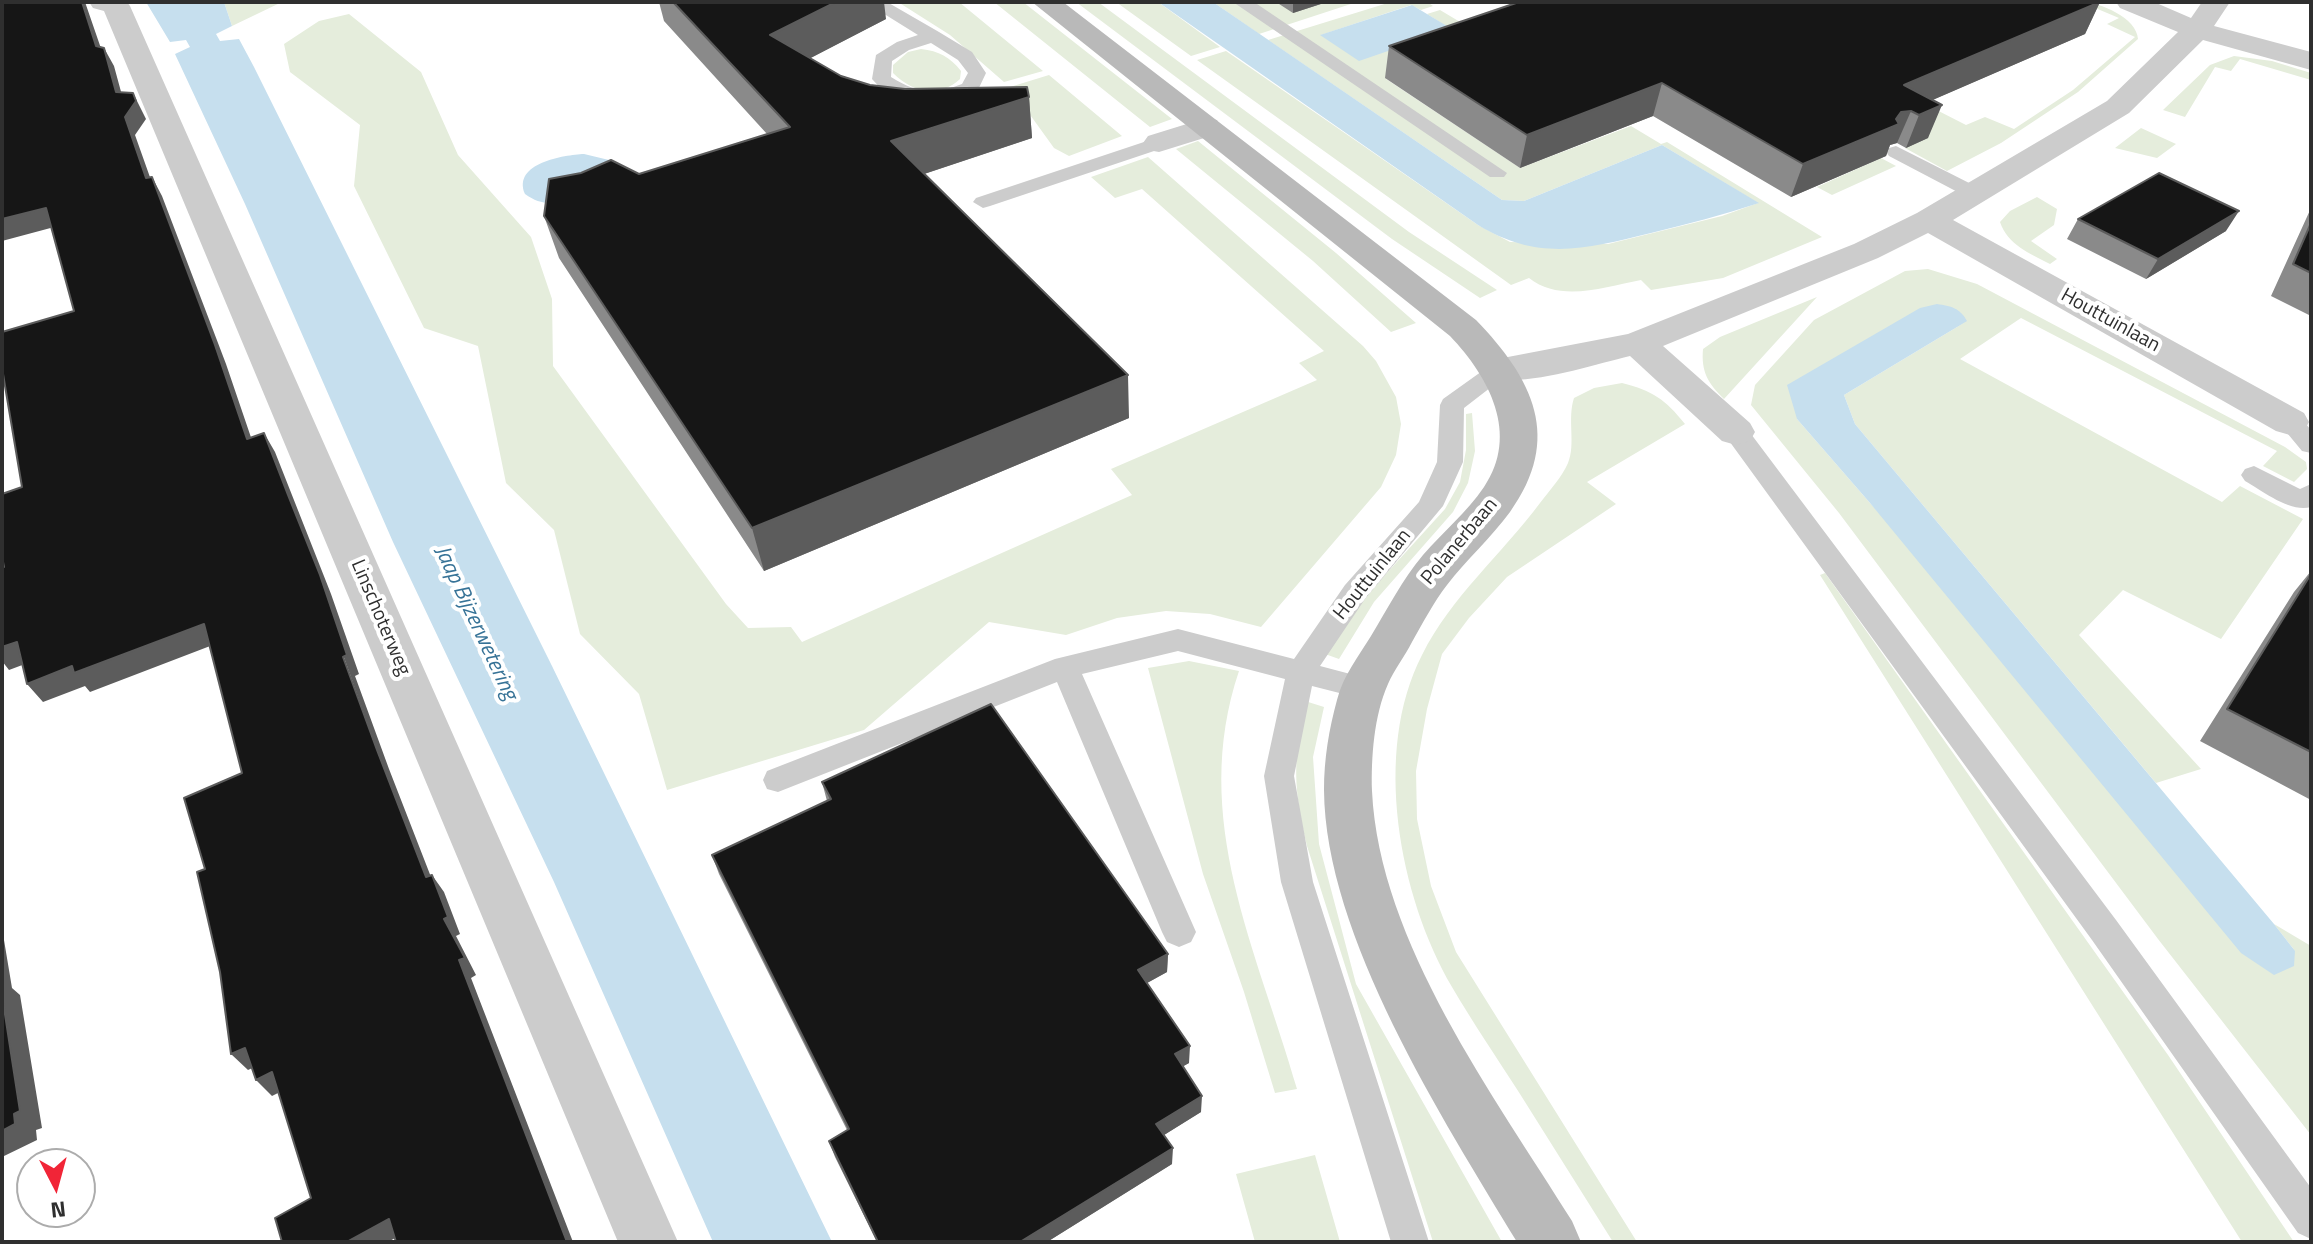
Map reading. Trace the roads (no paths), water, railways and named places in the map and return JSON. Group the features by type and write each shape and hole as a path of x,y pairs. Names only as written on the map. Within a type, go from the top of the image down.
{"main road":[{"name":"Polanerbaan","path":"1046,2 1463,328 1500,369 1515,401 1520,433 1517,459 1504,489 1422,587 1363,688 1352,742 1349,803 1360,861 1378,918 1407,991 1439,1056 1551,1242"}],"street":[{"name":"Linschoterweg","path":"103,2 116,6 648,1242"},
{"path":"2130,2 2197,30 2311,61"},
{"name":"Houttuinlaan","path":"1500,369 1553,362 1638,343 1866,251 1929,220 2118,107 2197,30 2216,2"},
{"path":"1159,143 1206,127"},
{"name":"Houttuinlaan","path":"1929,220 2301,434"},
{"path":"1638,343 1736,432"}],"lane":[{"path":"874,2 933,36 965,56 977,73 970,88 943,99 907,96 881,79 883,59 903,46 933,36"},
{"path":"1242,2 1497,173"},
{"path":"983,202 1159,143"},
{"path":"1896,152 1976,194"},
{"name":"Houttuinlaan","path":"1410,1242 1297,882 1279,776 1301,671 1355,592 1430,506 1450,462 1452,405 1500,369"},
{"path":"1736,432 2104,930 2311,1220"},
{"path":"2254,475 2302,501 2311,493"},
{"path":"778,780 1065,667 1178,640 1363,688"},
{"path":"1065,667 1179,932"}],"water":[{"name":"Jaap Bijzerwetering","path":"146,2 224,2 232,26 216,34 220,41 239,39 254,67 552,666 832,1242 713,1242 554,882 393,542 245,204 175,54 190,47 186,40 170,42"},
{"path":"1158,2 1213,2 1502,200 1524,201 1662,145 1759,203 1692,223 1584,247 1542,248 1500,237 1478,225"},
{"path":"1412,5 1452,29 1359,61 1320,35"},
{"path":"584,154 609,160 616,166 572,197 561,201 537,201 525,194 523,183 533,168 553,159"},
{"path":"1937,304 1955,308 1967,321 1844,395 1855,424 2274,924 2295,951 2294,966 2274,975 2241,953 1870,503 1797,419 1787,385 1920,308"}]}
